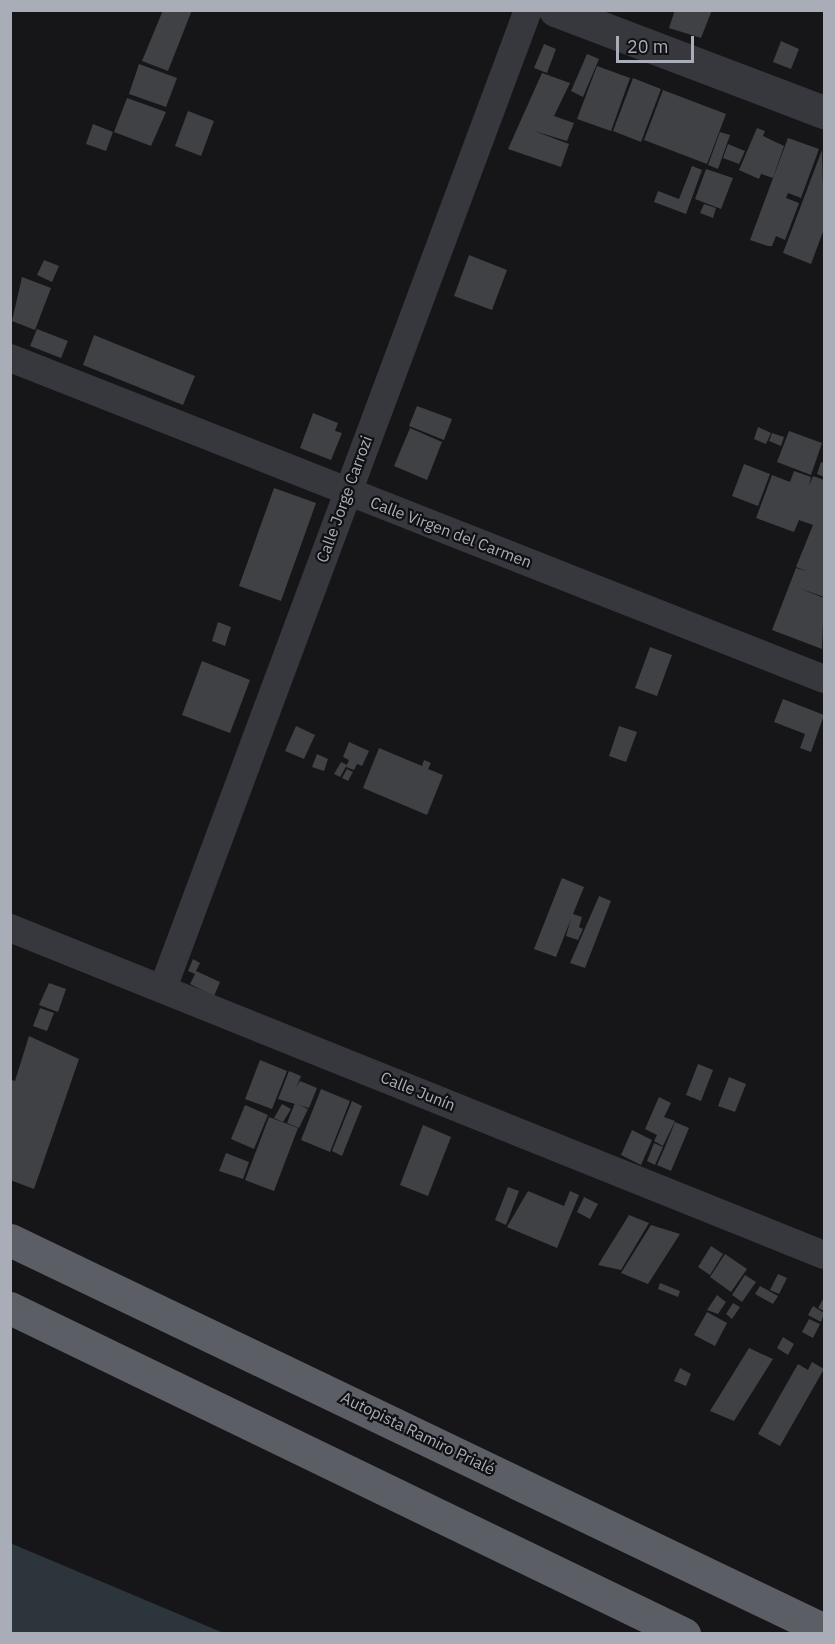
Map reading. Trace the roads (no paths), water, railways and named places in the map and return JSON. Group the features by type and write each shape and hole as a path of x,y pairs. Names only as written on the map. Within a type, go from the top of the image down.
{"highway":[{"name":"Autopista Ramiro Prialé","path":"10,1240 825,1630"},
{"path":"10,1308 684,1634"}],"street":[{"name":"Calle Jorge Carrozi","path":"163,988 528,10"},
{"path":"555,10 825,112"},
{"name":"Calle Virgen del Carmen","path":"10,358 825,679"},
{"name":"Calle Junín","path":"10,928 825,1255"}]}
